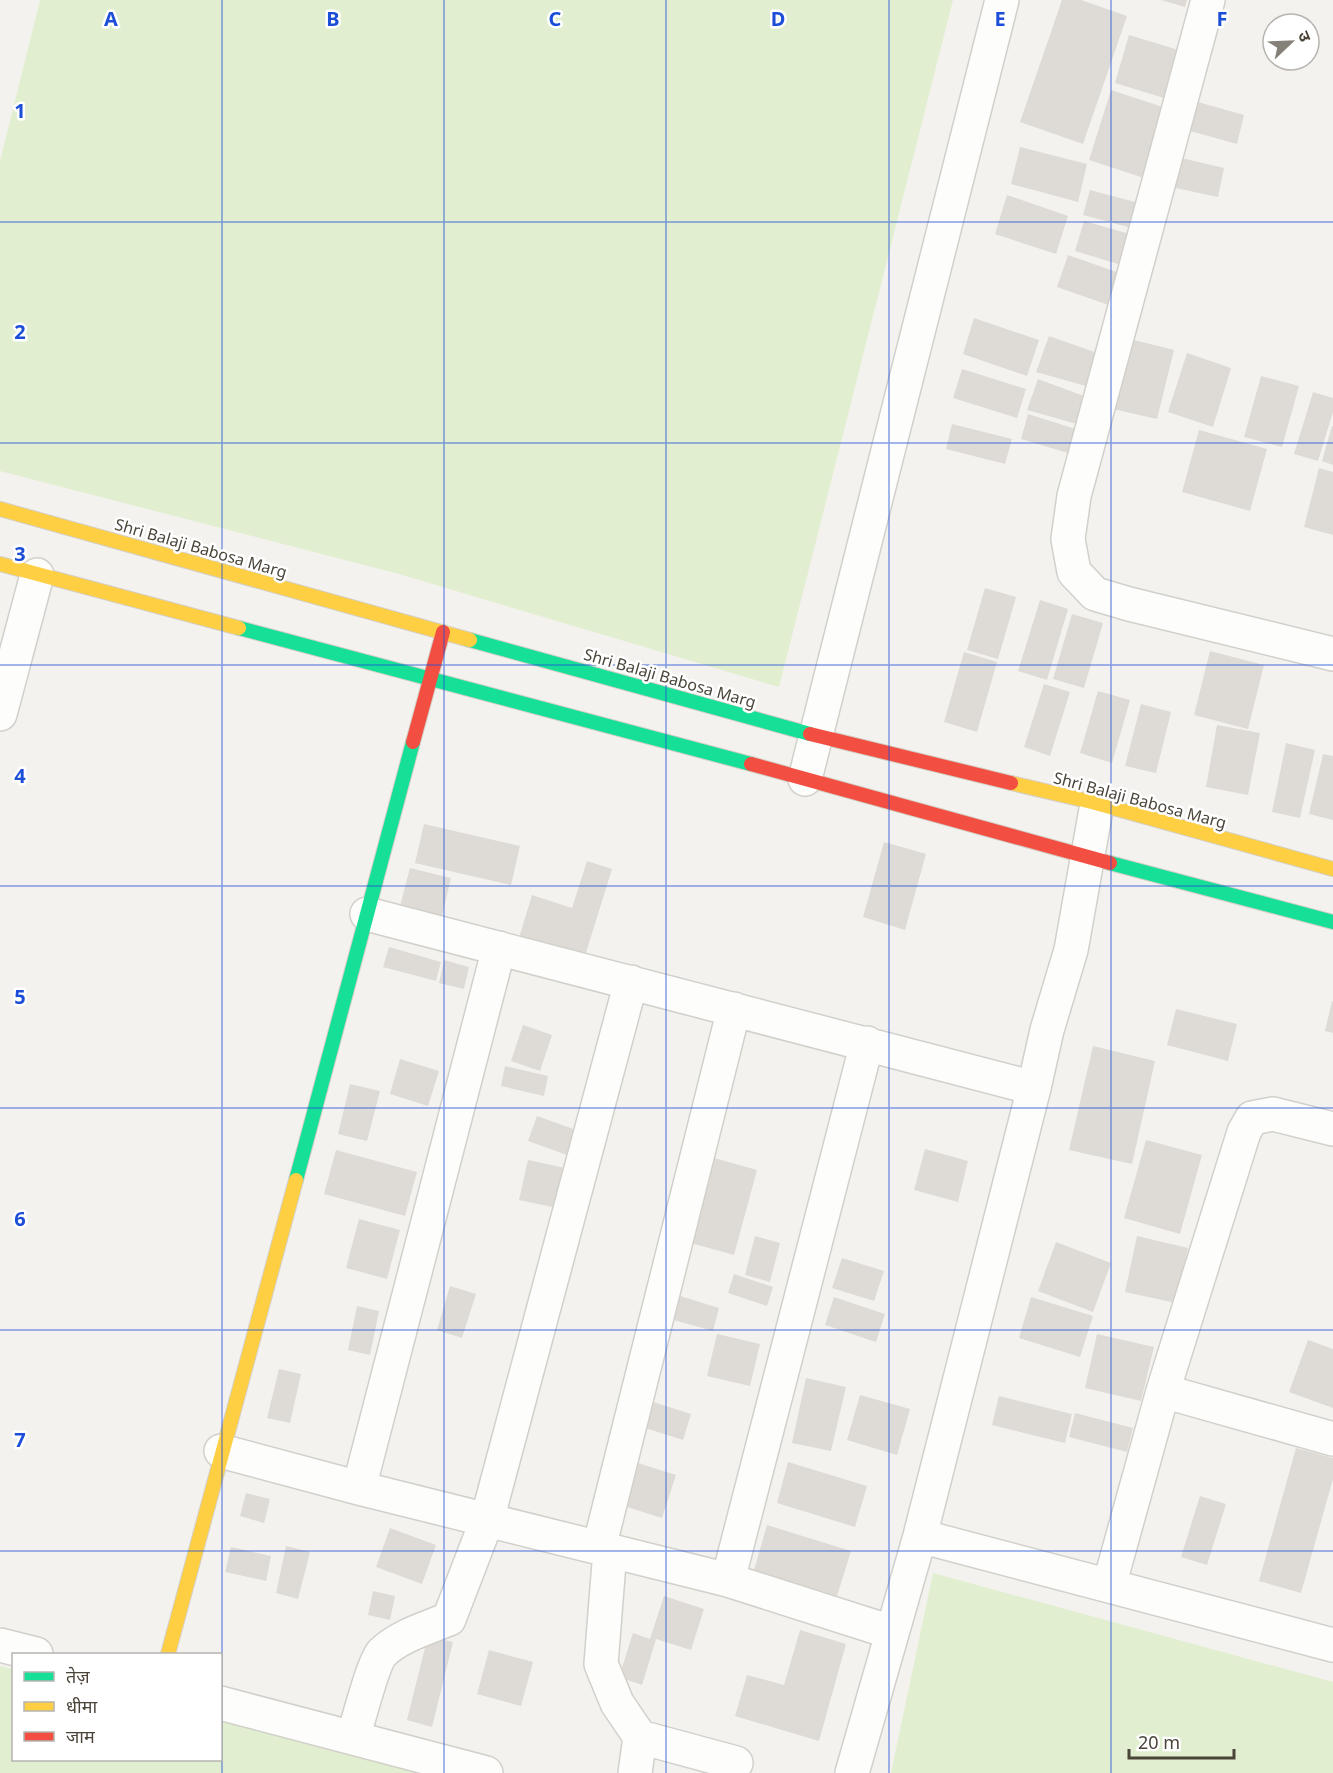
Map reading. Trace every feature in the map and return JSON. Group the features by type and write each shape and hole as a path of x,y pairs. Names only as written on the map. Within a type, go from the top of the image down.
{"street":[{"path":"805,779 1002,0"},
{"path":"1208,0 1074,496 1068,539 1074,572 1095,594 1333,654"},
{"name":"Shri Balaji Babosa Marg","path":"0,509 816,736 1097,804 1333,869"},
{"path":"0,564 1333,922"},
{"path":"0,714 37,575"},
{"path":"168,1653 443,632"},
{"path":"852,1773 920,1536 1047,1030 1071,950 1097,804"},
{"path":"368,914 1034,1088"},
{"path":"359,1488 499,948"},
{"path":"353,1738 363,1701 381,1654 411,1634 449,1619 487,1520 631,982"},
{"path":"734,1009 604,1549 601,1664 617,1703 640,1737 736,1763"},
{"path":"728,1580 867,1043"},
{"path":"1109,1586 1163,1391 1244,1132 1252,1118 1273,1114 1333,1130"},
{"path":"1163,1391 1333,1438"},
{"path":"221,1451 359,1488 728,1580 891,1632"},
{"path":"920,1536 1333,1645"},
{"path":"0,1645 32,1653"},
{"path":"222,1704 486,1773"},
{"path":"635,1773 640,1737"}],"green space":[{"path":"40,0 953,0 779,687 399,574 0,471 0,161"},
{"path":"933,1573 1333,1682 1333,1773 891,1773"},
{"path":"0,1666 12,1669 12,1761 222,1761 222,1721 425,1773 0,1773"}],"building":[{"path":"1062,0 1081,0 1127,16 1083,144 1020,122"},
{"path":"1161,0 1187,0 1185,7"},
{"path":"1129,35 1182,51 1167,99 1115,83"},
{"path":"1111,90 1166,108 1144,178 1089,160"},
{"path":"1198,102 1244,115 1237,144 1190,131"},
{"path":"1020,147 1087,164 1078,202 1011,184"},
{"path":"1177,157 1224,168 1218,197 1171,187"},
{"path":"1090,190 1150,206 1143,231 1083,215"},
{"path":"1007,195 1068,216 1056,254 995,234"},
{"path":"1084,221 1140,237 1131,268 1075,251"},
{"path":"1068,255 1125,275 1114,307 1057,287"},
{"path":"974,318 1039,340 1027,376 963,354"},
{"path":"1049,336 1103,355 1093,388 1036,372"},
{"path":"1130,339 1174,350 1157,419 1113,409"},
{"path":"1187,353 1231,368 1213,427 1168,412"},
{"path":"962,369 1026,389 1017,418 953,398"},
{"path":"1261,376 1299,386 1282,447 1244,437"},
{"path":"1038,379 1092,399 1084,426 1027,410"},
{"path":"1313,392 1333,398 1333,412 1318,461 1294,454"},
{"path":"1028,414 1085,432 1078,456 1021,439"},
{"path":"952,424 1012,439 1005,464 946,449"},
{"path":"1333,426 1333,465 1322,461"},
{"path":"1199,430 1267,449 1250,511 1182,492"},
{"path":"1319,468 1333,472 1333,535 1304,527"},
{"path":"985,588 1016,597 998,659 967,650"},
{"path":"1040,600 1068,609 1047,680 1018,671"},
{"path":"1072,614 1103,623 1084,688 1053,679"},
{"path":"1210,651 1264,665 1248,729 1194,715"},
{"path":"964,652 997,662 977,732 944,722"},
{"path":"1044,684 1070,692 1050,756 1024,747"},
{"path":"1098,691 1130,700 1112,763 1080,753"},
{"path":"1141,704 1171,712 1156,773 1125,766"},
{"path":"1217,725 1260,733 1248,795 1206,787"},
{"path":"1286,743 1315,750 1300,818 1272,812"},
{"path":"1323,754 1333,756 1333,820 1309,814"},
{"path":"424,824 520,846 511,885 415,863"},
{"path":"884,842 926,854 905,930 863,917"},
{"path":"587,861 612,869 584,959 519,938 532,895 572,908"},
{"path":"410,868 451,878 442,916 400,906"},
{"path":"389,947 441,962 436,981 383,967"},
{"path":"444,960 469,967 464,989 439,983"},
{"path":"1333,1002 1333,1033 1325,1031"},
{"path":"1176,1009 1237,1024 1228,1061 1167,1045"},
{"path":"523,1025 552,1035 540,1071 511,1061"},
{"path":"1093,1046 1155,1061 1132,1164 1069,1150"},
{"path":"400,1059 439,1071 428,1106 390,1094"},
{"path":"505,1066 548,1076 544,1096 501,1086"},
{"path":"350,1084 380,1091 367,1141 338,1134"},
{"path":"537,1116 576,1130 567,1155 528,1141"},
{"path":"1146,1140 1202,1155 1180,1234 1124,1218"},
{"path":"925,1149 968,1161 958,1202 914,1190"},
{"path":"336,1150 417,1172 405,1216 324,1194"},
{"path":"714,1158 757,1170 734,1255 691,1243"},
{"path":"528,1160 565,1168 557,1208 519,1200"},
{"path":"359,1219 400,1230 387,1279 346,1268"},
{"path":"755,1236 780,1243 770,1282 745,1275"},
{"path":"1137,1236 1188,1248 1176,1303 1125,1292"},
{"path":"1056,1242 1111,1263 1093,1312 1038,1291"},
{"path":"842,1258 884,1271 874,1301 832,1288"},
{"path":"734,1274 773,1287 767,1306 728,1293"},
{"path":"450,1286 476,1294 462,1338 437,1330"},
{"path":"677,1295 719,1308 713,1331 670,1319"},
{"path":"834,1297 885,1314 876,1342 825,1325"},
{"path":"1031,1297 1093,1316 1080,1357 1019,1338"},
{"path":"357,1306 379,1311 370,1355 348,1350"},
{"path":"717,1334 760,1344 750,1386 707,1376"},
{"path":"1097,1334 1154,1347 1141,1401 1085,1388"},
{"path":"1308,1340 1333,1349 1333,1408 1289,1392"},
{"path":"279,1369 301,1374 290,1423 267,1418"},
{"path":"806,1378 846,1387 831,1451 792,1443"},
{"path":"860,1395 910,1409 897,1455 847,1440"},
{"path":"999,1396 1072,1414 1065,1443 992,1425"},
{"path":"650,1401 691,1414 683,1440 642,1427"},
{"path":"1075,1413 1133,1428 1127,1452 1069,1437"},
{"path":"1296,1448 1333,1458 1333,1479 1301,1593 1259,1581"},
{"path":"788,1462 867,1486 855,1527 777,1503"},
{"path":"638,1463 676,1475 662,1518 624,1506"},
{"path":"246,1493 270,1499 264,1523 240,1516"},
{"path":"1200,1496 1226,1504 1207,1565 1181,1557"},
{"path":"767,1525 851,1551 837,1596 754,1570"},
{"path":"390,1528 436,1545 422,1584 376,1567"},
{"path":"286,1546 310,1552 298,1599 276,1593"},
{"path":"231,1547 271,1556 266,1581 225,1572"},
{"path":"373,1591 395,1596 390,1620 368,1615"},
{"path":"664,1596 704,1609 691,1650 656,1639 642,1685 619,1677 633,1633 650,1639"},
{"path":"800,1630 846,1644 819,1741 735,1716 747,1675 784,1685"},
{"path":"428,1636 453,1642 432,1727 407,1720"},
{"path":"489,1650 533,1662 521,1706 477,1694"}],"traffic: fast":[{"path":"239,628 751,764"},
{"path":"470,640 810,734"},
{"path":"296,1180 413,742"},
{"path":"1110,863 1333,922"}],"traffic: slow":[{"path":"0,509 470,640"},
{"path":"0,564 239,628"},
{"path":"1011,783 1092,802 1333,869"},
{"path":"168,1653 296,1180"}],"traffic: jam":[{"path":"413,742 443,632"},
{"path":"810,734 1011,783"},
{"path":"751,764 1110,863"}]}
